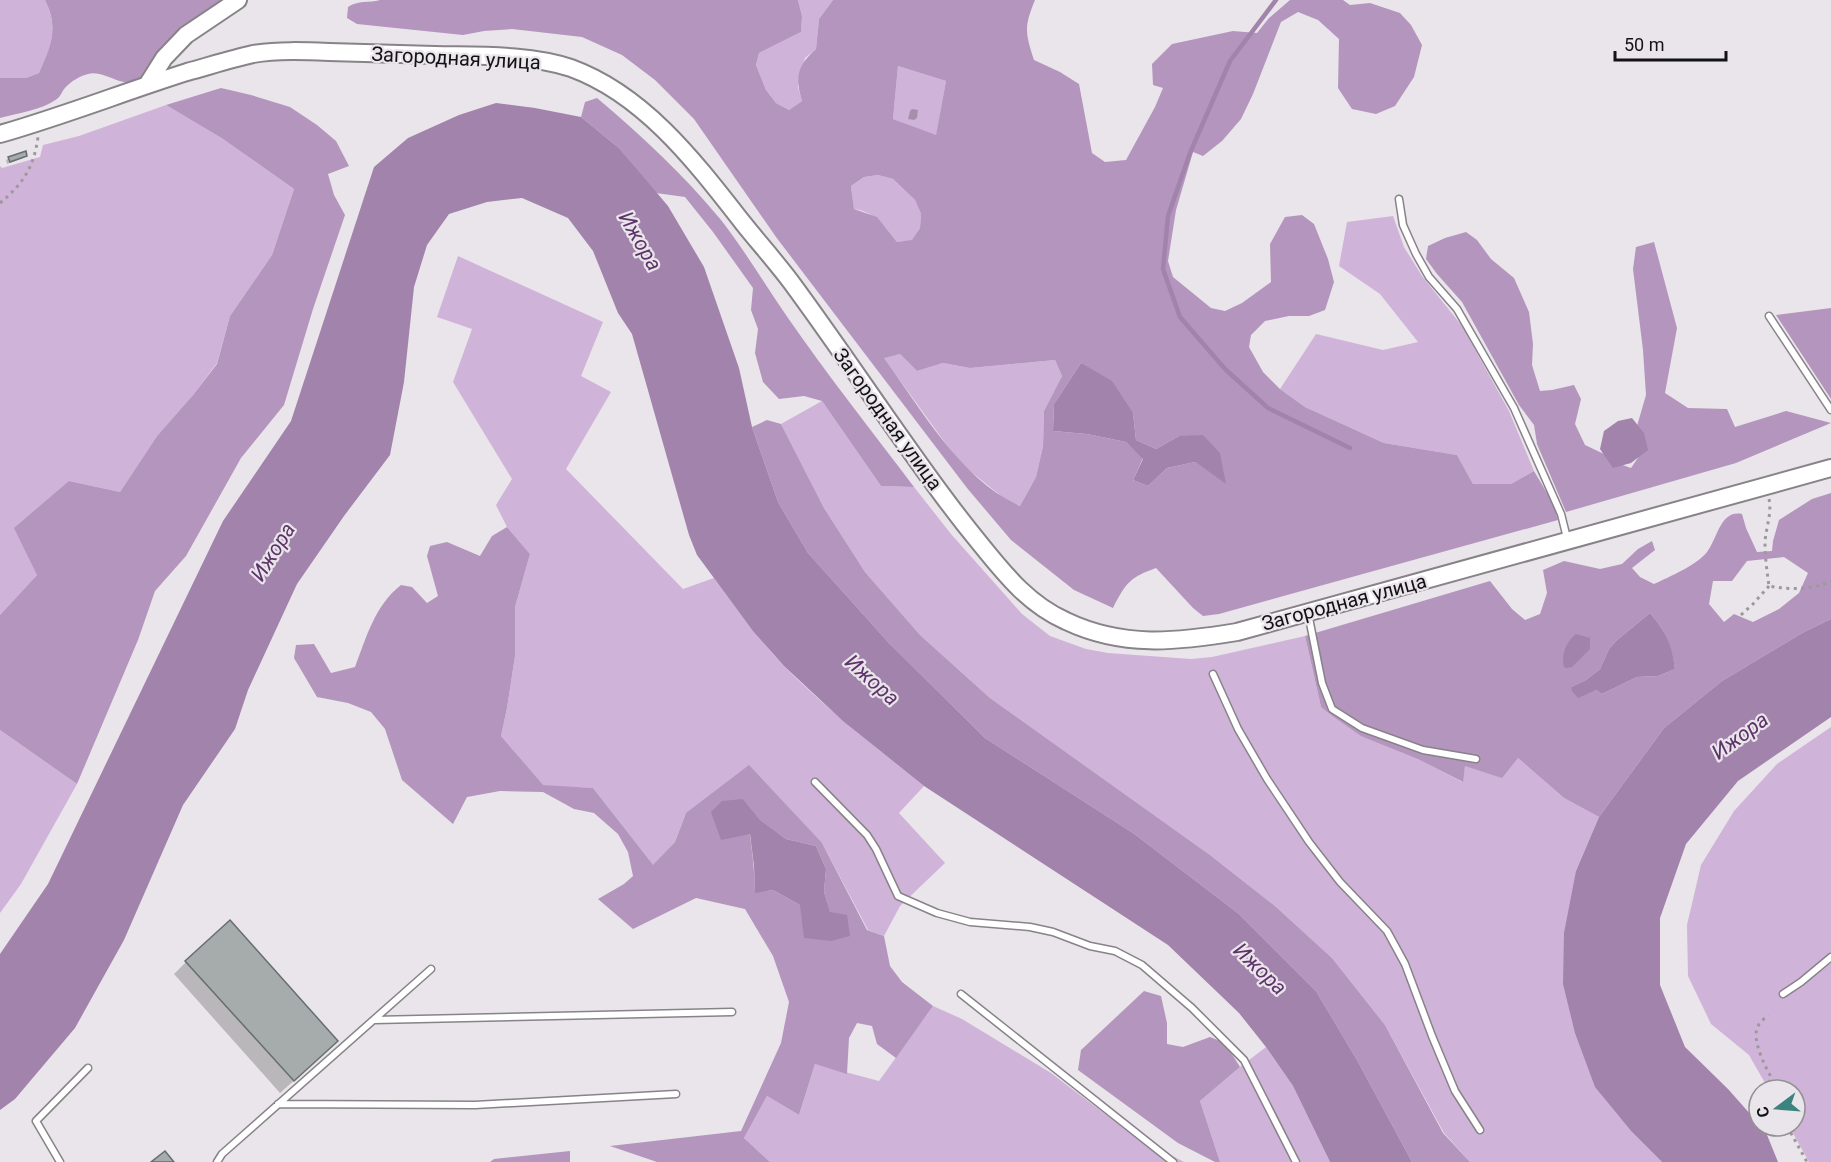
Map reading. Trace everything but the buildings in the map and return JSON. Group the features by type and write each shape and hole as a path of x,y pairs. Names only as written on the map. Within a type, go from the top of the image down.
{"main road":[{"path":"147,85 164,58 186,35 237,0"},
{"name":"Загородная улица","path":"0,134 40,123 147,85 258,53 290,51 486,56 527,60 570,68 606,84 624,96 668,134 714,185 789,280 953,510 1009,580 1042,609 1072,624 1102,635 1146,641 1195,639 1237,632 1831,468"}],"lane":[{"path":"1399,199 1403,225 1420,261 1429,277 1457,309 1514,408 1561,514 1568,542"},
{"path":"1769,316 1831,410"},
{"path":"1308,612 1322,684 1332,709 1362,729 1423,750 1476,759"},
{"path":"1213,674 1238,729 1291,815 1340,882 1387,931 1405,964 1455,1091 1480,1130"},
{"path":"815,782 867,835 898,896 938,913 970,922 1030,927 1053,932 1090,946 1115,951 1142,965 1192,1008 1244,1060 1296,1162"},
{"path":"1783,994 1831,957"},
{"path":"217,1162 222,1154 431,969"},
{"path":"961,994 1173,1162"},
{"path":"374,1020 732,1012"},
{"path":"60,1162 36,1121 88,1068"},
{"path":"278,1104 475,1105 676,1094"}],"path":[{"path":"0,203 14,192 29,172 36,153 40,123"},
{"path":"1741,615 1769,586 1765,540 1771,510 1766,486"},
{"path":"1769,586 1785,589 1806,588 1831,581"},
{"path":"1768,1015 1757,1026 1756,1036 1761,1056 1771,1078"},
{"path":"1794,1138 1807,1162"}],"shaded area":[{"path":"0,0 45,0 52,20 52,37 39,73 26,78 0,78"},
{"path":"45,0 224,0 168,40 157,52 145,74 137,80 125,82 101,74 88,74 70,83 51,103 37,109 0,118 0,78 26,78 39,73 47,54 52,37 52,19"},
{"path":"380,0 798,0 802,16 801,32 759,53 756,65 766,90 776,103 789,110 802,101 799,72 816,49 819,19 833,0 1035,0 1027,23 1034,60 1079,84 1092,153 1105,162 1126,160 1163,88 1153,85 1152,64 1172,44 1233,31 1257,33 1269,18 1290,0 1343,0 1350,5 1370,3 1400,13 1411,25 1422,45 1414,77 1395,106 1376,114 1352,109 1338,88 1339,39 1318,20 1298,12 1281,22 1241,119 1222,141 1203,156 1193,152 1176,210 1168,261 1173,277 1211,308 1225,311 1242,303 1271,282 1270,244 1285,217 1302,215 1314,224 1328,259 1334,282 1325,310 1309,316 1289,316 1265,321 1251,335 1249,347 1263,372 1280,389 1305,407 1384,443 1457,455 1473,484 1511,484 1534,471 1554,505 1558,520 1219,614 1203,616 1156,568 1141,574 1130,582 1113,608 1074,590 1011,540 967,488 776,237 694,119 655,80 622,55 582,37 512,29 463,35 357,24 347,18 348,7 360,2","holes":["898,66 946,81 936,135 893,119","878,175 893,179 915,200 921,214 920,228 912,240 897,242 877,217 854,209 851,186 864,177","900,354 917,371 943,363 970,368 1055,360 1062,376 1044,411 1043,446 1036,477 1020,506 979,479 961,461 928,420 884,358","1081,363 1133,413 1136,440 1156,449 1179,436 1226,483 1195,462 1167,468 1148,486 1133,480 1143,458 1126,442 1087,434 1053,431 1054,404"]},
{"path":"798,0 833,0 819,19 816,49 805,58 798,87 802,101 789,110 776,103 766,90 756,65 759,53 801,32 802,16"},
{"path":"898,66 946,81 936,136 893,119"},
{"path":"221,88 290,107 336,141 349,166 328,174 334,195 345,215 284,405 241,458 186,556 155,591 138,640 77,784 0,730 0,615 37,575 14,528 69,481 120,492 157,436 217,364 230,316 272,255 294,189 223,139 166,105"},
{"path":"597,98 662,156 721,220 803,340 914,487 881,486 822,401 804,396 779,399 763,382 755,353 758,329 751,310 753,288 685,197 656,193 619,148 581,117 585,102"},
{"path":"166,105 223,139 294,189 272,255 230,316 217,363 157,436 120,492 69,481 37,575 0,615 0,166 2,168 40,157 43,145 79,136"},
{"path":"878,175 893,179 915,200 921,214 920,228 912,241 897,242 874,217 854,209 851,186 864,177"},
{"path":"1393,216 1404,247 1422,276 1462,326 1509,411 1534,471 1511,484 1473,484 1457,455 1384,443 1305,407 1280,389 1316,334 1383,350 1418,342 1380,294 1339,266 1347,222"},
{"path":"1466,232 1477,240 1491,259 1514,278 1529,312 1533,344 1532,365 1540,391 1574,385 1581,399 1575,424 1585,445 1604,454 1614,462 1631,468 1642,452 1637,426 1646,395 1633,269 1636,247 1654,242 1677,328 1665,393 1688,408 1727,409 1735,427 1786,411 1831,423 1736,463 1566,512 1537,444 1534,425 1519,405 1462,302 1426,259 1428,246"},
{"path":"458,256 603,322 581,376 611,392 566,469 683,589 714,578 756,634 799,681 924,786 899,813 945,863 900,906 884,936 868,930 822,843 686,813 675,842 653,866 593,788 543,786 501,736 515,656 515,607 530,554 507,527 496,505 512,479 453,382 472,329 437,317"},
{"path":"1831,308 1831,399 1776,315"},
{"path":"900,354 917,371 943,363 970,368 1055,360 1062,376 1044,411 1043,446 1036,477 1020,506 1006,500 959,462 883,357"},
{"path":"822,401 881,486 914,487 951,534 1022,614 1050,636 1086,649 1108,653 1191,659 1212,657 1305,636 1321,707 1462,782 1465,766 1518,758 1564,798 1599,817 1576,871 1632,1132 1662,1162 1470,1162 1444,1133 1385,1025 1332,958 1275,906 1210,855 990,698 920,635 865,572 824,508 781,424"},
{"path":"767,420 781,424 824,508 865,572 920,635 990,698 1210,855 1275,906 1332,958 1385,1025 1443,1133 1470,1162 1412,1162 1357,1060 1316,991 1239,914 1133,833 985,738 888,642 808,553 778,502 752,427"},
{"path":"1831,493 1831,619 1804,632 1722,681 1664,728 1599,817 1564,798 1518,758 1502,778 1465,766 1463,782 1418,759 1361,736 1321,707 1305,636 1490,581 1512,609 1525,620 1540,614 1547,593 1543,570 1564,561 1600,569 1622,564 1638,549 1652,541 1655,550 1632,568 1640,577 1654,584 1697,562 1711,546 1720,526 1729,516 1735,514 1742,514 1757,552 1772,551 1779,520 1812,499","holes":["1784,557 1808,573 1799,593 1779,609 1753,622 1734,614 1724,622 1709,604 1713,581 1732,581 1747,561","1650,613 1667,639 1675,669 1658,676 1637,677 1602,694 1596,690 1571,687 1586,680 1600,669 1609,649 1616,641"]},
{"path":"507,527 530,554 515,607 515,656 501,736 543,785 593,788 653,865 675,842 686,813 749,765 822,843 867,930 884,936 890,966 902,982 933,1006 896,1058 877,1044 872,1026 857,1023 849,1038 847,1074 815,1064 799,1115 767,1096 744,1138 770,1162 657,1162 610,1146 741,1131 781,1043 789,1002 773,956 745,909 696,898 633,929 598,899 633,876 628,852 618,834 594,813 574,809 543,792 500,791 467,797 453,824 402,780 385,729 371,712 348,703 317,697 294,658 296,645 314,644 331,673 355,667 378,612 384,602 401,585 412,587 427,603 438,596 427,556 430,546 447,542 480,556 492,536","holes":["743,799 760,820 786,839 816,846 826,869 824,892 830,913 800,905 773,890 755,892 754,868"]},
{"path":"1831,727 1831,1162 1809,1162 1796,1138 1807,1138 1807,1078 1762,1078 1749,1055 1711,1024 1688,976 1687,925 1701,865 1734,811 1777,764"},
{"path":"0,730 77,784 21,884 0,913"},
{"path":"1144,991 1161,996 1167,1023 1167,1044 1183,1047 1210,1037 1225,1043 1240,1067 1200,1101 1220,1162 1215,1162 1178,1143 1078,1070 1081,1050"},
{"path":"933,1006 962,1019 1051,1073 1134,1136 1184,1162 770,1162 744,1138 767,1096 799,1115 815,1064 879,1081"},
{"path":"1266,1047 1293,1086 1330,1162 1220,1162 1200,1101"},
{"path":"570,1151 570,1162 490,1162 494,1159"}],"water":[{"name":"Ижора","path":"496,103 581,117 619,148 668,206 704,267 739,368 752,427 778,502 808,553 888,642 985,738 1133,833 1239,914 1316,991 1357,1060 1412,1162 1330,1162 1293,1086 1266,1047 1239,1013 1168,945 924,786 843,721 784,666 753,631 697,555 689,535 632,334 618,313 593,251 568,218 522,198 487,202 449,214 427,245 414,287 404,382 390,455 297,584 248,690 235,729 183,805 124,940 75,1028 15,1099 0,1110 0,954 48,884 223,521 291,421 374,167 408,138 459,115"},
{"path":"1081,363 1112,381 1133,413 1136,440 1156,449 1179,436 1203,435 1220,453 1226,484 1195,462 1167,468 1148,486 1133,480 1143,459 1126,442 1087,434 1053,431 1054,404"},
{"path":"1632,418 1644,433 1648,450 1631,463 1613,468 1600,449 1604,431 1618,421"},
{"path":"1650,613 1668,639 1675,669 1658,676 1637,677 1602,694 1596,690 1578,698 1571,687 1586,680 1600,669 1609,649 1616,641"},
{"name":"Ижора","path":"1831,619 1831,717 1738,781 1686,844 1660,918 1660,985 1685,1047 1747,1110 1747,1138 1768,1138 1778,1162 1662,1162 1632,1132 1595,1087 1575,1033 1563,984 1564,933 1576,871 1599,817 1664,728 1722,681 1804,632"},
{"path":"1576,634 1590,638 1590,649 1572,667 1566,668 1563,662 1564,653 1569,641"},
{"path":"743,799 760,820 786,839 816,846 826,869 824,892 830,912 847,915 850,936 831,941 804,938 800,905 773,890 755,893 750,834 721,840 711,812 722,801"}],"waterway":[{"path":"1276,0 1230,61 1190,153 1168,216 1163,269 1180,317 1225,369 1268,408 1350,448"}]}
